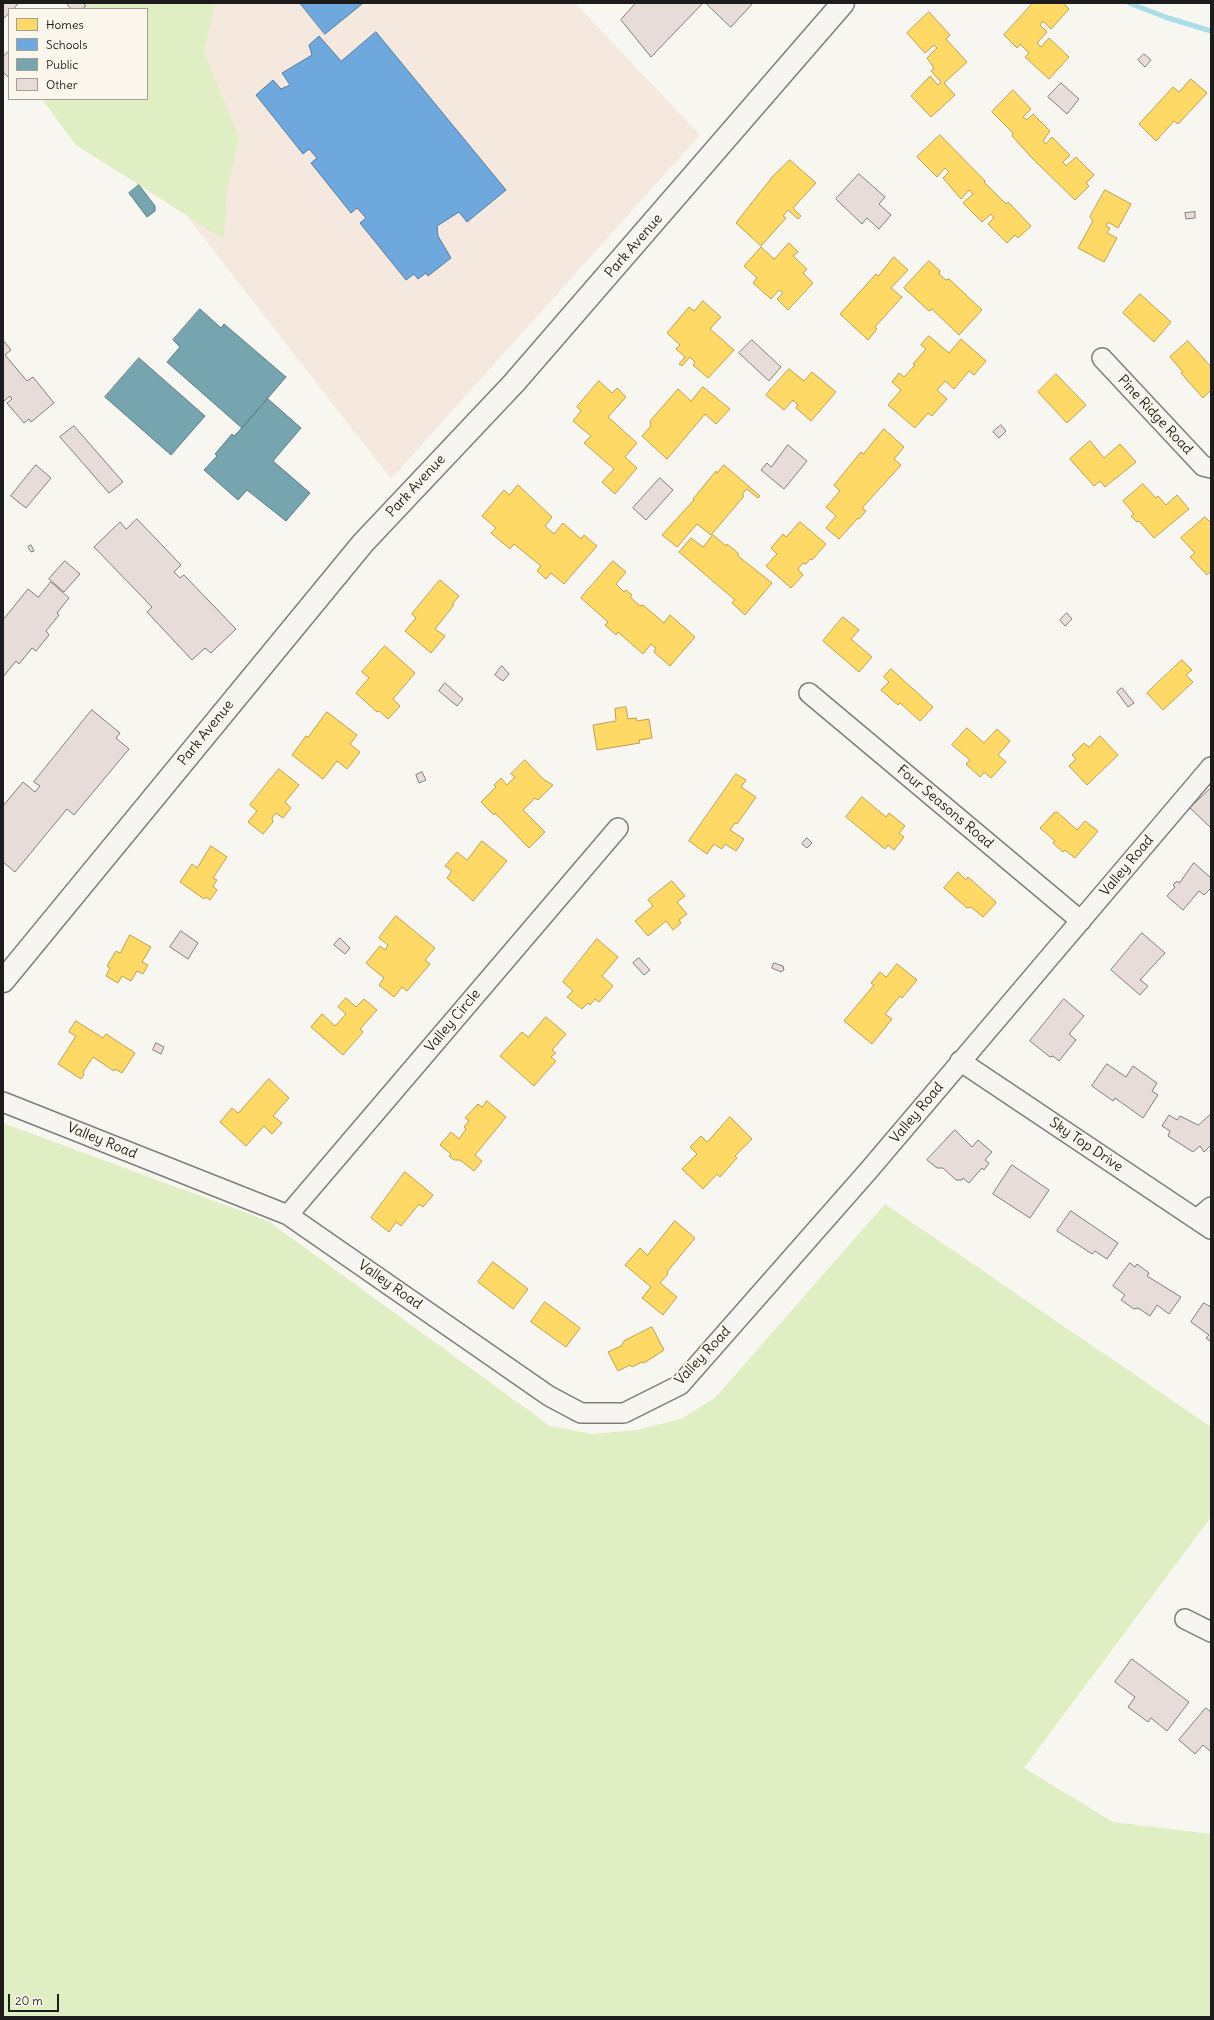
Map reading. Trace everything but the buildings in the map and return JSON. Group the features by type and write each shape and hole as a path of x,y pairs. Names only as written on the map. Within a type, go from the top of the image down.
{"main road":[{"name":"Park Avenue","path":"3,982 363,542 514,383 843,3"}],"street":[{"name":"Pine Ridge Road","path":"1102,358 1203,466 1211,468"},
{"name":"Four Seasons Road","path":"809,693 1081,920"},
{"name":"Valley Road","path":"3,1102 288,1215 549,1396 581,1413 624,1412 680,1385 864,1176 1211,766"},
{"name":"Valley Circle","path":"288,1215 618,828"},
{"name":"Sky Top Drive","path":"960,1061 1206,1218"},
{"path":"1186,1618 1211,1632"}],"shaded area":[{"path":"118,3 575,3 700,135 391,479 97,100 148,100 148,8"}],"green space":[{"path":"83,3 215,3 204,52 239,138 227,190 224,239 76,145 43,100 148,100 148,8 77,8"},
{"path":"3,1123 268,1221 550,1426 592,1434 637,1430 681,1419 715,1398 885,1204 1211,1427 1211,1517 1024,1768 1113,1822 1211,1834 1211,2017 3,2017"}],"waterway":[{"path":"1129,3 1165,17 1211,31"}]}
